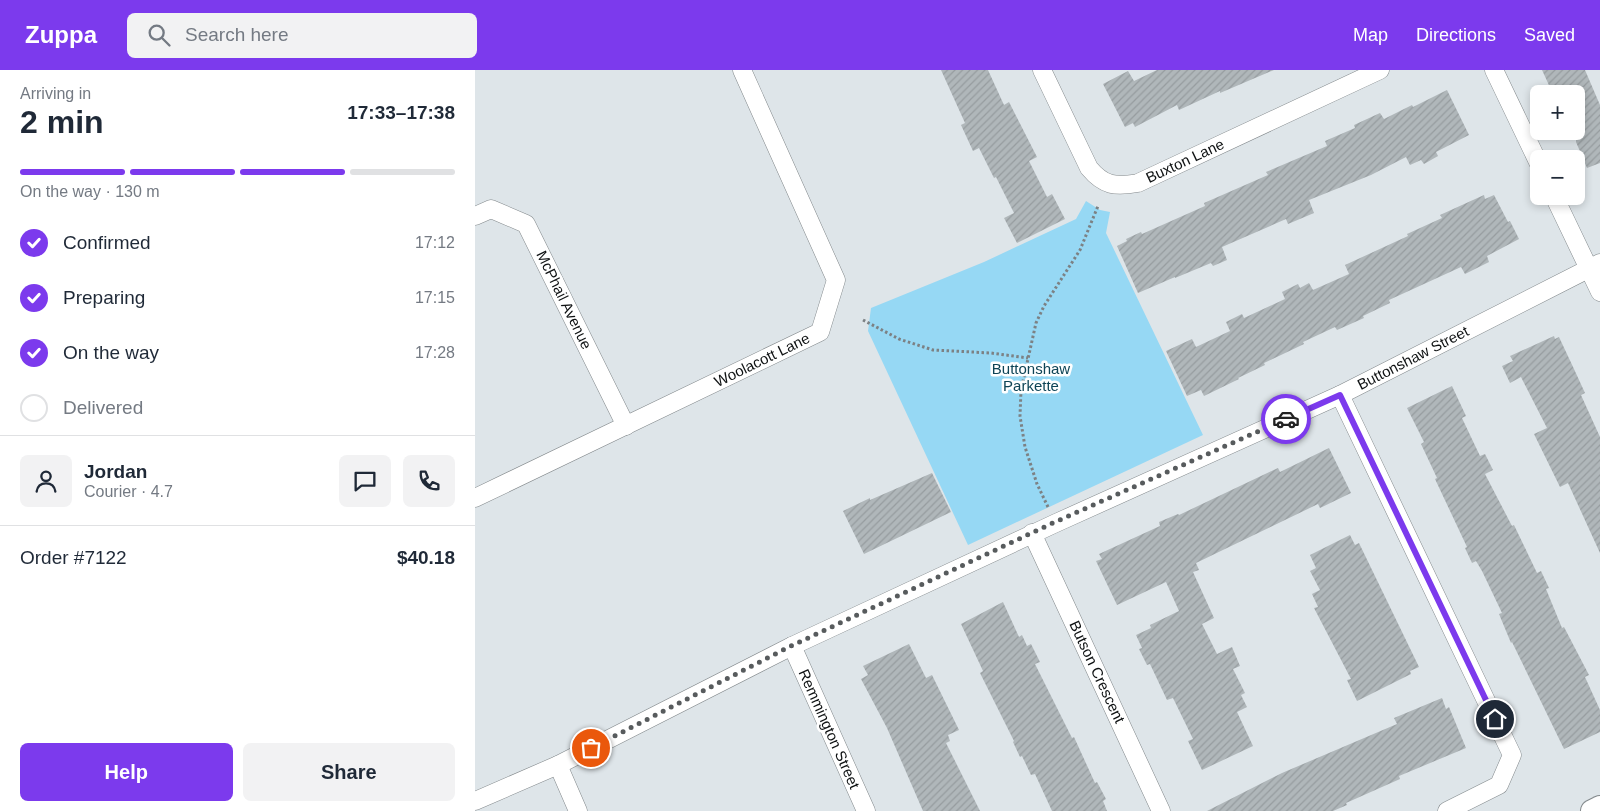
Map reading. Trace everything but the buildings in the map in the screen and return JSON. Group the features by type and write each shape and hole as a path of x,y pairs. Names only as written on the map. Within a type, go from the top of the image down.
{"street":[{"name":"Woolacott Lane","path":"475,498 820,332 836,280 742,70"},
{"name":"Buxton Lane","path":"1042,70 1089,168 1097,178 1109,184 1122,186 1137,183 1380,70"},
{"path":"1494,70 1532,150"},
{"path":"1559,205 1595,266 1600,292"},
{"name":"McPhail Avenue","path":"475,216 491,209 526,224 626,426"},
{"name":"Buttonshaw Street","path":"475,801 558,765 791,646 1032,533 1340,395 1595,266"},
{"path":"1340,395 1512,755 1499,785 1447,811"},
{"name":"Butson Crescent","path":"1032,533 1161,811"},
{"name":"Remmington Street","path":"791,646 866,811"},
{"path":"558,765 578,811"},
{"path":"1592,811 1600,807"}],"path":[{"path":"1048,506 1037,484 1025,447 1020,416 1021,390 1036,323 1044,306 1080,250 1098,206"},
{"path":"863,320 899,339 933,350 991,353 1028,358"}],"green space":[{"name":"Buttonshaw Parkette","path":"1086,201 1100,210 1110,212 1106,233 1203,435 968,545 868,331 871,308 984,262 1076,219"}],"way so far":[{"path":"591,748 791,646 1055,522 1286,419"}],"route":[{"path":"1286,419 1340,395 1495,719"}]}
